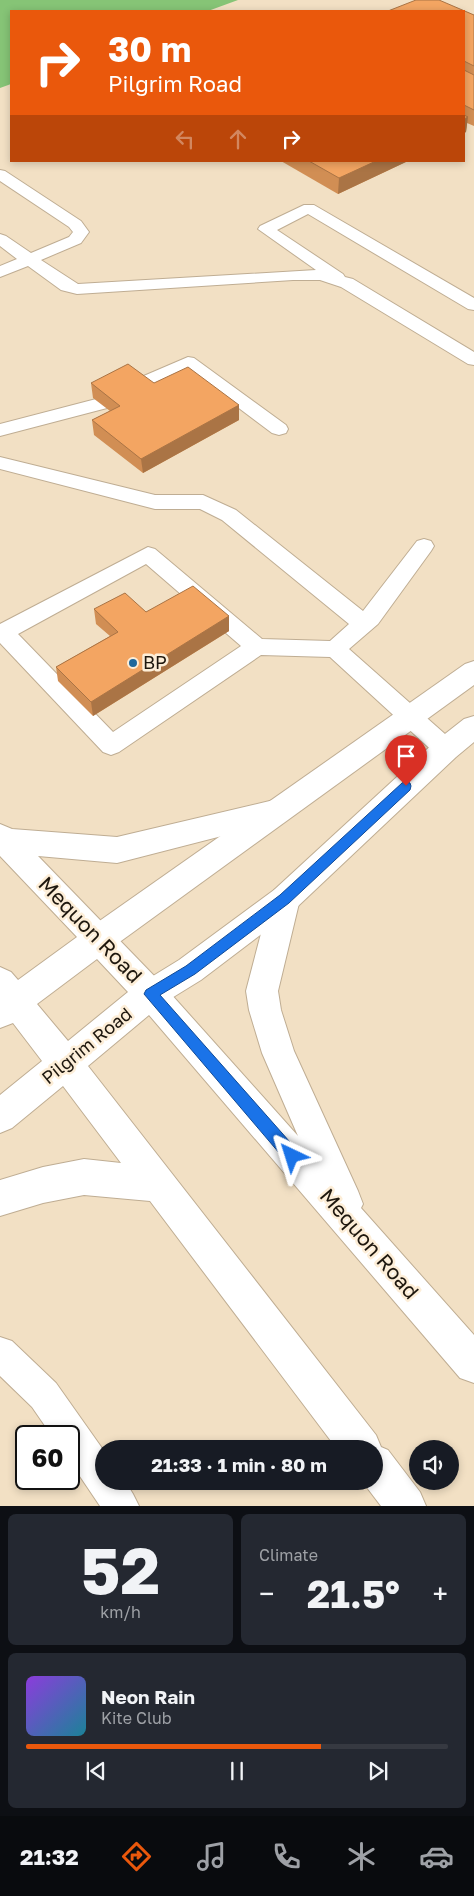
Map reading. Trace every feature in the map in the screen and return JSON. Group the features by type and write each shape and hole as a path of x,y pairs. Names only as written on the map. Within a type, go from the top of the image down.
{"main road":[{"path":"355,1440 66,1064 5,999 99,939 474,671"},
{"name":"Pilgrim Road","path":"0,1116 151,994 190,970 285,899 446,749 474,727"},
{"path":"2,838 117,850 278,811"},
{"name":"Mequon Road","path":"2,838 151,994 474,1364"},
{"path":"285,899 262,991 265,1010 278,1052 357,1230"},
{"path":"0,1198 43,1185 84,1177 158,1184"},
{"path":"383,1476 406,1506"}],"lane":[{"path":"0,174 75,224 82,232 74,240 0,272"},
{"path":"474,305 309,208 266,229 347,283 474,360"},
{"path":"0,239 67,286 77,289 293,275 321,275 347,283"},
{"path":"138,385 188,362 279,429"},
{"path":"0,430 100,404"},
{"path":"0,463 155,502 203,502 229,515 364,624"},
{"path":"335,649 364,624 424,546"},
{"path":"257,647 148,554 2,632 110,745 257,647 335,649 446,749"},
{"path":"0,1353 44,1395 121,1506"}],"green space":[{"path":"0,0 238,0 211,10 10,10 10,84 0,88"}],"building":[{"path":"416,0 439,0 462,10 391,10"},
{"path":"465,11 474,15 474,66 465,62"},
{"path":"465,70 474,75 474,110 465,106"},
{"path":"311,162 374,162 339,178"},
{"path":"128,364 154,383 188,367 239,405 141,459 92,420 120,406 91,383"},
{"name":"BP","path":"193,586 229,616 91,702 56,667 118,632 94,609 125,593 146,612"}],"place":[{"name":"BP","path":"133,663"}],"route":[{"path":"292,1156 151,994 190,970 285,899 406,786"}]}
